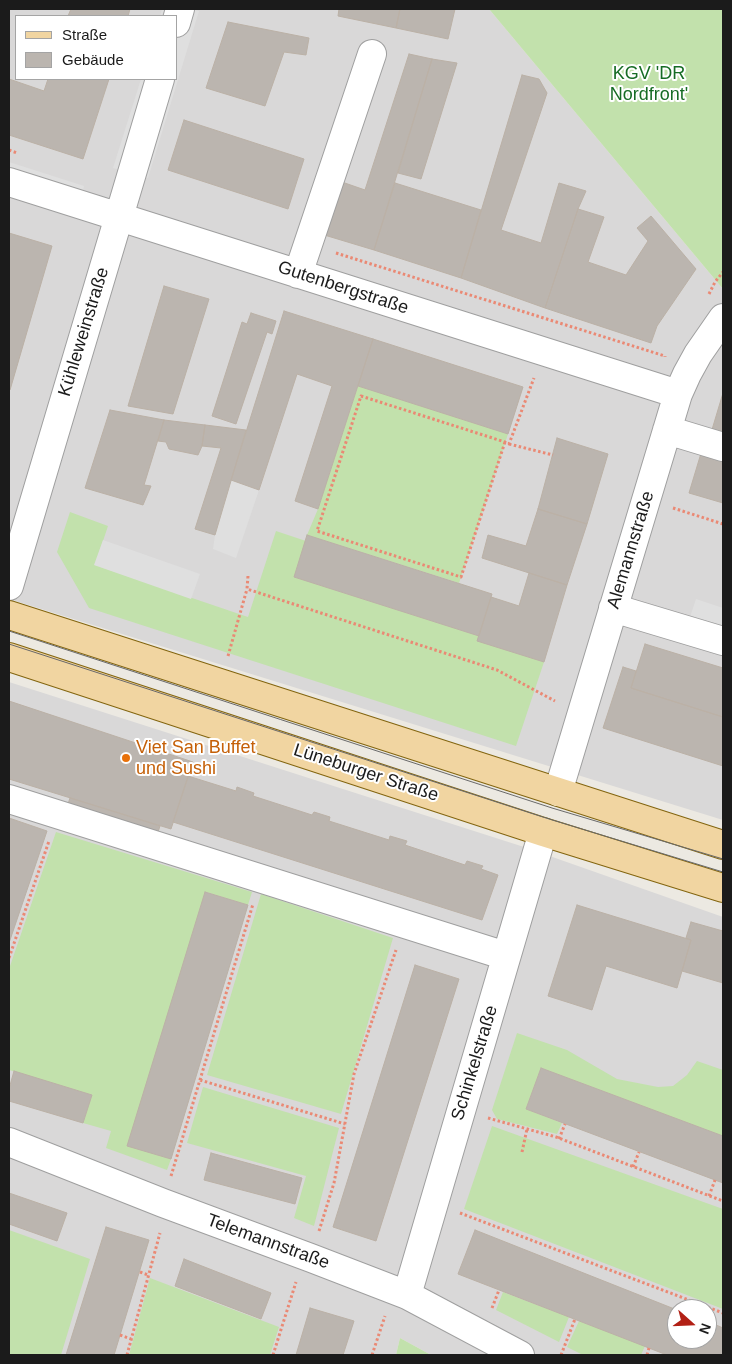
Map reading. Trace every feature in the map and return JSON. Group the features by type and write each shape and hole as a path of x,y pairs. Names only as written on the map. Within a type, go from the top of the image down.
{"main road":[{"path":"9,615 723,845"},
{"name":"Lüneburger Straße","path":"9,657 543,832 723,888"}],"street":[{"path":"298,274 372,54"},
{"name":"Kühleweinstraße","path":"9,586 160,80"},
{"name":"Gutenbergstraße","path":"9,182 678,394"},
{"name":"Alemannstraße","path":"558,792 678,394 698,354 723,318"},
{"path":"667,430 723,447"},
{"path":"613,608 723,641"},
{"path":"9,799 506,956"},
{"name":"Schinkelstraße","path":"400,1292 434,1202 543,832"},
{"name":"Telemannstraße","path":"9,1142 165,1204 400,1292 520,1355"}],"path":[{"path":"544,352 507,443 461,577 317,531 361,396 507,443 553,455"},
{"path":"646,500 723,524"},
{"path":"225,664 247,589 248,576"},
{"path":"247,589 497,670 581,714"},
{"path":"9,958 58,814"},
{"path":"126,1355 185,1128 200,1080 202,1064 260,878"},
{"path":"273,1355 334,1183 354,1074 405,924"},
{"path":"200,1080 345,1124"},
{"path":"460,1111 559,1139 723,1202"},
{"path":"559,1139 565,1124"},
{"path":"180,1127 185,1128"},
{"path":"522,1152 527,1129"},
{"path":"633,1167 639,1152"},
{"path":"709,1196 715,1180"},
{"path":"434,1202 723,1313"},
{"path":"140,1272 148,1275"},
{"path":"372,1355 400,1292"},
{"path":"561,1355 575,1319"},
{"path":"120,1335 131,1338"},
{"path":"647,1355 649,1348"}],"shaded area":[{"path":"9,9 489,9 723,289 723,820 9,599"},
{"path":"162,9 191,9 199,11 178,80 178,15 160,15"},
{"path":"141,80 178,80 148,178 113,168"},
{"path":"9,162 84,186 82,194 9,171"},
{"path":"231,480 259,490 236,558 213,549 215,535"},
{"path":"103,540 200,574 191,599 94,565"},
{"path":"696,599 723,608 723,641 686,629"},
{"path":"9,682 524,847 723,917 723,1355 431,1355 400,1338 396,1355 9,1355"}],"green space":[{"name":"KGV 'DR Nordfront'","path":"489,9 723,9 723,289"},
{"path":"358,386 508,434 459,583 307,535 318,509"},
{"path":"70,512 108,526 95,565 248,617 276,531 306,541 294,577 479,636 478,641 544,662 516,746 89,608 57,552"},
{"path":"56,832 252,892 248,905 206,892 128,1146 171,1159 167,1170 106,1148 111,1131 83,1123 92,1095 9,1070 9,969"},
{"path":"261,894 393,938 341,1114 207,1075"},
{"path":"517,1033 567,1050 617,1079 658,1087 673,1086 687,1075 697,1061 723,1070 723,1136 541,1068 526,1109 562,1123 557,1134 497,1119 492,1110"},
{"path":"203,1087 339,1128 314,1226 294,1218 306,1176 187,1143"},
{"path":"492,1126 723,1209 723,1309 717,1307 717,1299 697,1299 464,1209"},
{"path":"9,1230 90,1259 61,1355 9,1355"},
{"path":"150,1278 279,1327 270,1355 129,1355"},
{"path":"503,1292 569,1317 559,1342 496,1310"},
{"path":"579,1321 645,1346 641,1355 583,1355 567,1347"},
{"path":"400,1338 431,1355 396,1355"}],"building":[{"path":"71,9 130,9 128,15 68,15"},
{"path":"339,9 400,9 396,28 338,16"},
{"path":"400,9 455,9 448,39 396,28"},
{"path":"228,22 309,38 306,55 284,52 265,106 206,88"},
{"path":"409,54 432,59 374,250 321,234 339,181 365,190"},
{"path":"432,59 457,63 421,179 398,173"},
{"path":"522,75 539,79 547,93 501,230 541,243 559,183 586,191 578,209 545,308 461,278"},
{"path":"9,79 44,91 48,80 109,80 83,159 9,135"},
{"path":"184,120 304,159 288,209 168,170"},
{"path":"395,183 481,210 461,278 374,250"},
{"path":"578,209 604,217 588,262 626,275 648,241 637,228 651,216 696,269 657,326 651,343 545,308"},
{"path":"9,233 52,246 10,390 9,390"},
{"path":"164,286 209,299 173,414 128,406"},
{"path":"284,311 373,339 318,509 295,501 332,386 297,374 259,490 231,480"},
{"path":"251,313 276,321 272,334 267,332 236,424 212,416 242,322 247,324"},
{"path":"373,339 523,387 508,434 358,386"},
{"path":"723,393 723,437 711,433"},
{"path":"110,410 164,420 144,485 151,486 143,505 85,488"},
{"path":"164,420 205,425 202,446 198,455 169,449 166,442 158,441"},
{"path":"205,425 246,430 215,535 195,529 221,448 202,446"},
{"path":"557,438 608,454 587,524 538,509"},
{"path":"702,450 723,457 723,503 689,493"},
{"path":"538,509 587,524 567,585 482,558 488,535 526,546"},
{"path":"307,535 492,594 479,636 294,577"},
{"path":"529,573 567,585 544,662 477,641 491,597 519,606"},
{"path":"645,644 723,668 723,717 631,688"},
{"path":"623,667 636,671 631,688 723,717 723,766 603,728"},
{"path":"9,701 193,762 171,829 9,779"},
{"path":"188,776 236,791 237,787 254,793 253,796 312,815 314,812 330,817 329,821 389,840 390,836 407,841 405,845 465,865 467,861 483,866 481,869 498,875 482,920 173,822"},
{"path":"70,798 160,826 156,838 66,810"},
{"path":"9,818 47,831 9,943"},
{"path":"205,892 248,905 171,1159 127,1146"},
{"path":"577,905 691,940 677,988 606,966 592,1010 548,996"},
{"path":"691,922 723,931 723,983 682,971 691,940 686,938"},
{"path":"415,965 459,979 376,1241 333,1227"},
{"path":"541,1068 723,1136 723,1183 526,1109"},
{"path":"14,1071 92,1095 83,1123 9,1101 9,1089"},
{"path":"211,1153 302,1178 295,1204 204,1180"},
{"path":"9,1193 67,1213 57,1241 9,1224"},
{"path":"106,1227 149,1240 114,1355 66,1355"},
{"path":"475,1230 667,1306 667,1349 717,1349 717,1325 723,1328 723,1355 667,1355 458,1274"},
{"path":"184,1259 271,1293 261,1319 175,1286"},
{"path":"310,1308 354,1321 343,1355 296,1355"}],"tram line":[{"path":"9,631 552,808 723,859"},
{"path":"9,644 549,819 723,872"}],"place":[{"name":"Viet San Buffet und Sushi","path":"126,758"}]}
